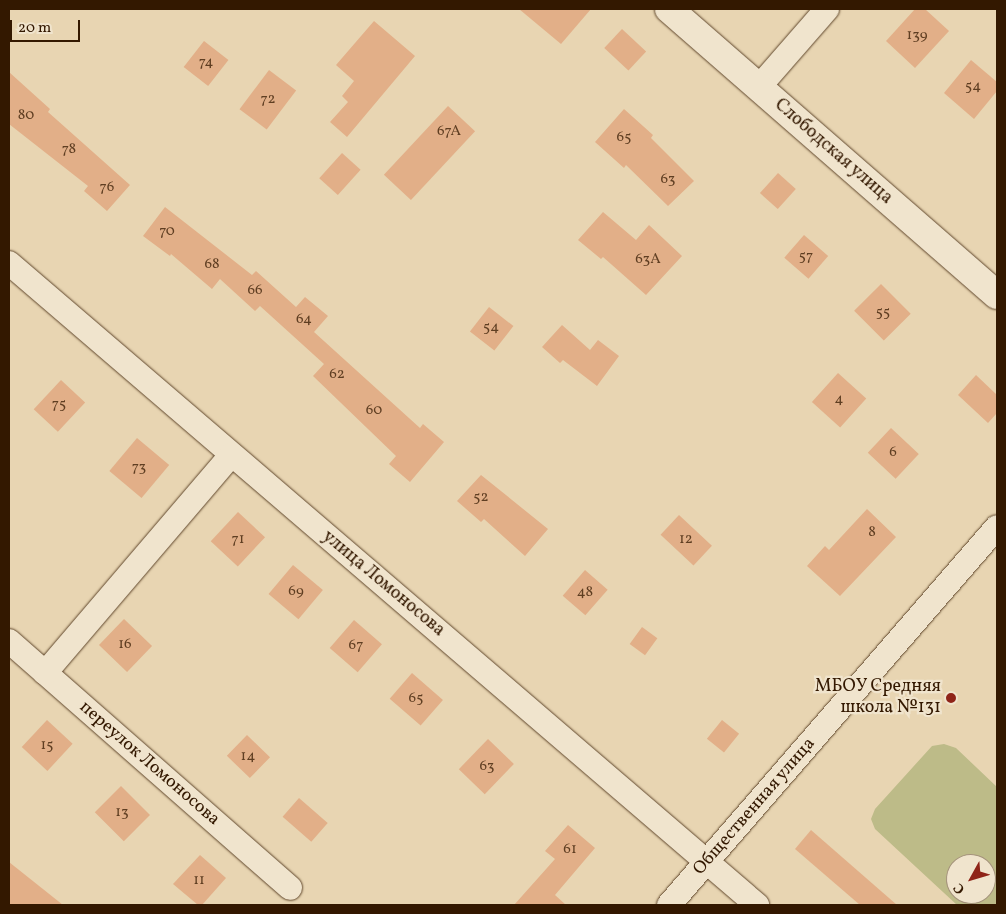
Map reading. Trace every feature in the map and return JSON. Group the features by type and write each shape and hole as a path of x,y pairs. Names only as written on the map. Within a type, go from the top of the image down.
{"street":[{"name":"Слободская улица","path":"669,9 997,295"},
{"path":"758,88 827,9"},
{"name":"улица Ломоносова","path":"9,263 757,905"},
{"path":"45,672 231,455"},
{"name":"Общественная улица","path":"669,905 997,527"},
{"name":"переулок Ломоносова","path":"9,641 290,888"}],"shaded area":[{"path":"944,744 956,748 997,787 997,905 956,904 996,904 996,854 946,854 946,895 875,829 871,819 875,809 932,746"}],"building":[{"path":"519,9 591,9 561,44"},
{"path":"915,9 925,9 949,31 915,68 886,41"},
{"path":"374,21 415,56 347,137 330,122 348,102 342,96 354,81 336,65"},
{"path":"622,29 646,52 628,71 604,48"},
{"path":"204,41 228,60 208,86 184,67"},
{"path":"971,60 997,82 997,91 974,119 944,93"},
{"path":"269,70 296,90 267,130 240,109"},
{"path":"9,72 50,109 48,112 130,185 107,211 84,191 88,186 9,124"},
{"path":"448,106 475,131 411,200 384,175"},
{"path":"624,109 653,135 651,138 694,181 668,206 626,165 624,168 595,142"},
{"path":"342,153 361,170 338,195 319,178"},
{"path":"778,173 796,189 778,209 760,193"},
{"path":"165,207 252,275 256,271 296,307 305,297 328,316 314,332 420,428 423,424 444,442 410,482 389,464 396,456 313,376 324,364 260,306 255,311 220,279 212,289 171,254 170,256 143,236"},
{"path":"603,212 636,240 649,225 682,256 646,295 603,257 601,259 578,240"},
{"path":"804,235 828,256 808,279 784,258"},
{"path":"881,284 911,314 884,341 854,311"},
{"path":"489,307 513,326 494,351 470,331"},
{"path":"562,325 590,350 598,340 619,356 597,386 563,360 560,363 542,347"},
{"path":"838,373 866,398 840,427 812,402"},
{"path":"976,375 997,395 997,413 988,423 958,395"},
{"path":"61,380 85,403 58,432 34,409"},
{"path":"891,428 919,454 896,479 868,453"},
{"path":"137,438 169,465 142,498 109,471"},
{"path":"481,475 548,529 525,556 484,519 481,522 457,501"},
{"path":"867,509 896,537 840,596 807,566 825,546 829,550"},
{"path":"238,512 265,537 238,566 211,541"},
{"path":"679,515 712,546 693,565 661,535"},
{"path":"293,565 323,590 298,619 269,594"},
{"path":"585,570 608,590 585,615 563,596"},
{"path":"124,619 152,646 127,672 99,645"},
{"path":"354,620 382,644 358,672 330,648"},
{"path":"642,627 657,638 645,655 630,644"},
{"path":"412,673 443,700 421,726 390,699"},
{"path":"47,720 73,744 47,771 22,747"},
{"path":"722,720 739,734 724,752 707,739"},
{"path":"247,735 270,757 250,778 227,756"},
{"path":"488,739 514,764 485,794 459,769"},
{"path":"121,786 150,815 124,841 95,812"},
{"path":"299,798 328,823 311,842 283,817"},
{"path":"568,825 595,848 555,895 566,905 514,905 555,859 545,851"},
{"path":"811,830 897,905 860,905 795,849"},
{"path":"200,855 226,878 202,905 198,905 173,884"},
{"path":"9,862 63,905 9,905"}],"place":[{"name":"МБОУ Средняя школа №131","path":"951,698"}]}
